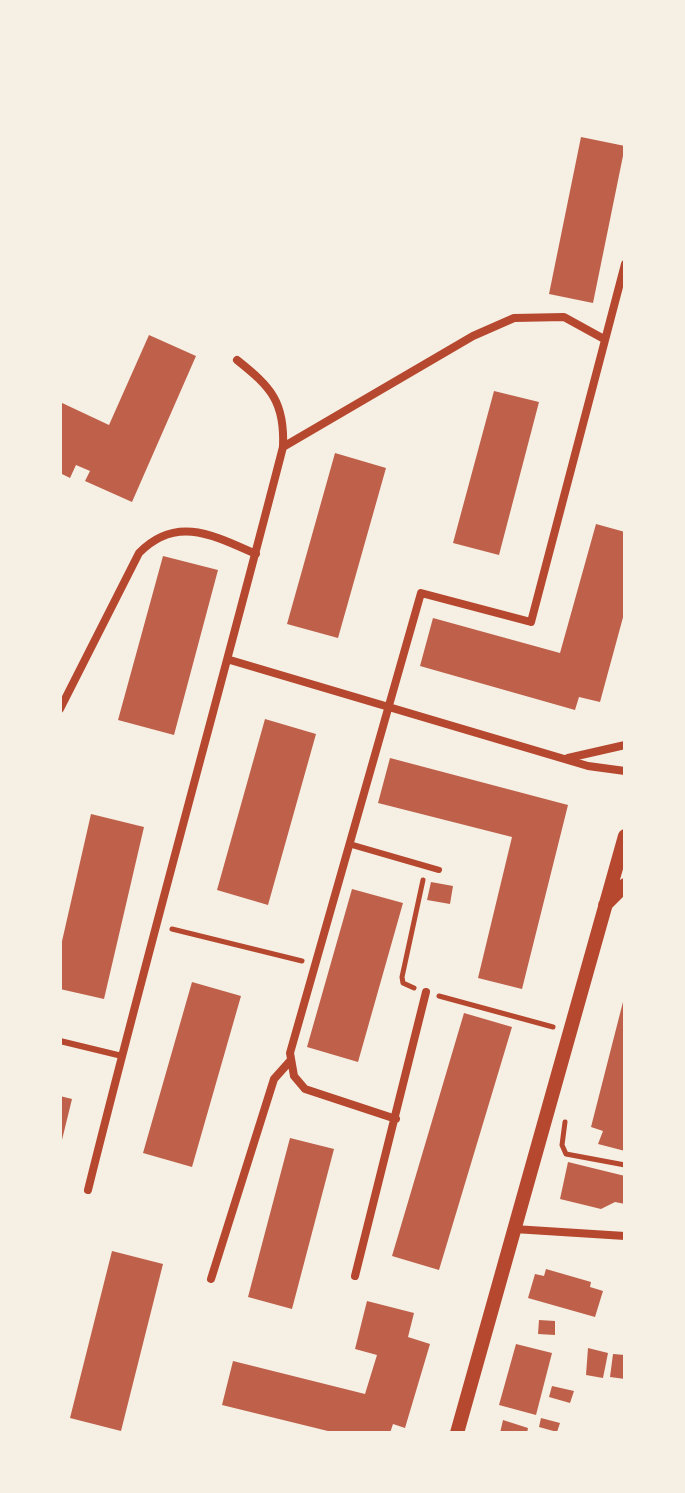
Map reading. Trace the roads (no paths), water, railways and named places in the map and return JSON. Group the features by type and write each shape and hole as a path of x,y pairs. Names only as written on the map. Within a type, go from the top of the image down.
{"street":[{"path":"396,1119 305,1089 294,1076 291,1060 315,965 421,593 531,622 625,264"},
{"path":"283,447 473,336 514,318 564,317 604,339"},
{"path":"88,1190 156,925 230,660 283,447 284,427 278,403 267,384 237,360"},
{"path":"60,709 139,553 154,538 173,531 209,534 256,554"},
{"path":"230,660 386,708 607,770 625,771"},
{"path":"567,758 625,745"},
{"path":"457,1433 625,836"},
{"path":"605,905 625,885"},
{"path":"355,1276 426,992"},
{"path":"211,1279 274,1079 291,1060"},
{"path":"513,1229 625,1236"}],"lane":[{"path":"349,844 439,870"},
{"path":"60,1041 122,1056"}]}
